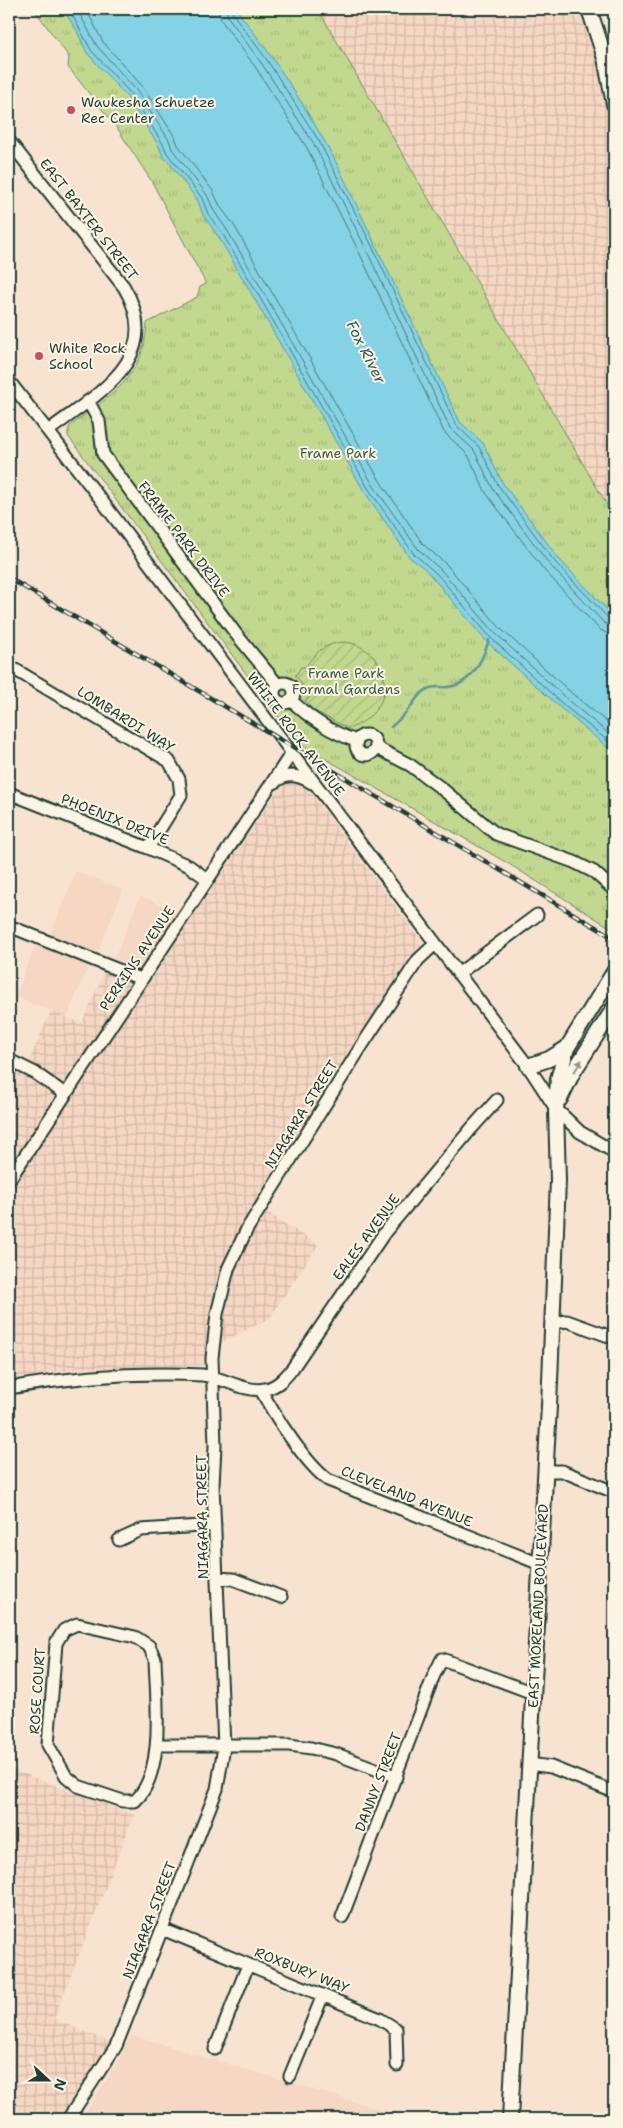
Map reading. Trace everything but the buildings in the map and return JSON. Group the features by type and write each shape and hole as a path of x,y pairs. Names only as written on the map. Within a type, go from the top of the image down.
{"main road":[{"path":"589,9 605,58 614,104"},
{"name":"EAST MORELAND BOULEVARD","path":"512,2119 552,1323 558,1180 556,1109 558,1079 567,1048 614,972"},
{"path":"601,994 614,1004"},
{"name":"EAST MORELAND BOULEVARD","path":"556,1109 572,1074 614,1008"},
{"path":"528,1066 549,1060 567,1048"}],"street":[{"name":"EAST BAXTER STREET","path":"9,141 124,287 135,310 138,328 130,358 114,379 48,432"},
{"name":"WHITE ROCK AVENUE","path":"9,381 528,1066 556,1109 580,1132 614,1152"},
{"name":"FRAME PARK DRIVE","path":"88,401 99,421 103,454 236,634 278,685 275,690 277,699 282,702 291,700 304,713 326,728 356,741 362,736 371,736 377,744 377,748 410,765 496,834 574,862 594,872 614,890"},
{"name":"LOMBARDI WAY","path":"9,666 169,761 179,779 181,795 148,848"},
{"name":"PERKINS AVENUE","path":"9,1180 292,754"},
{"path":"262,798 275,782 285,776 296,776 316,785"},
{"name":"PHOENIX DRIVE","path":"9,793 190,866 207,880"},
{"path":"458,974 537,915"},
{"path":"9,926 141,979"},
{"name":"NIAGARA STREET","path":"68,2119 116,2046 216,1789 224,1747 213,1480 215,1446 211,1376 218,1307 224,1280 235,1252 252,1221 361,1047 418,960 435,944"},
{"path":"9,1060 35,1073 65,1094"},
{"name":"EALES AVENUE","path":"261,1390 275,1386 292,1369 385,1232 497,1100"},
{"path":"552,1323 567,1321 614,1338"},
{"path":"9,1388 75,1378 188,1374 211,1376 261,1390"},
{"name":"CLEVELAND AVENUE","path":"261,1390 271,1410 312,1464 328,1480 540,1564"},
{"path":"545,1471 562,1471 614,1492"},
{"path":"119,1540 141,1530 215,1525"},
{"path":"218,1578 233,1579 281,1597"},
{"name":"ROSE COURT","path":"77,1624 135,1637 149,1646 155,1659 158,1745 144,1792 135,1801 123,1801 78,1786 66,1776 48,1745 56,1643 64,1630 77,1624"},
{"name":"DANNY STREET","path":"342,1916 397,1777 434,1675 442,1659 533,1693"},
{"path":"158,1745 224,1747 289,1745 336,1754 397,1777"},
{"path":"529,1764 551,1767 614,1792"},
{"name":"ROXBURY WAY","path":"162,1929 380,2019 396,2028 397,2064"},
{"path":"215,2049 248,1965"},
{"path":"290,2076 323,1995"}],"shaded area":[{"path":"318,9 582,9 593,37 614,136 614,517"},
{"path":"290,781 308,789 422,942 256,1205 318,1245 269,1319 207,1349 207,1359 204,1365 80,1369 9,1379 9,1077 14,1069 24,1072 51,1011 82,1023 105,970 148,985 281,785"},
{"path":"76,871 123,890 97,954 50,935"},
{"path":"140,896 179,912 144,966 136,970 113,961"},
{"path":"36,943 89,965 67,1017 15,997"},
{"path":"9,1768 134,1815 54,2019 112,2043 64,2119 9,2119"},
{"path":"131,2035 412,2119 81,2119 117,2064"}],"green space":[{"name":"Frame Park","path":"34,9 318,9 614,517 614,930 509,864 298,743 68,436 70,426 111,395 132,372 144,342 147,323 197,297 200,287 206,284 152,182 117,128 68,67 69,57"},
{"name":"Frame Park Formal Gardens","path":"345,642 358,645 376,660 382,670 384,681 384,692 380,704 367,719 349,729 313,710 305,700 310,695 305,692 300,681 295,676 301,667 306,667 313,656 322,649 333,644"}],"water":[{"name":"Fox River","path":"63,9 236,9 250,27 290,84 337,164 460,422 483,443 502,482 559,559 614,617 614,753 486,641 423,567 410,558 364,491 218,236 203,215 198,201 163,157 159,146 127,97 87,53 77,31"}],"waterway":[{"path":"391,727 418,697 429,688 456,685 470,676 480,663 489,640"}],"railway":[{"path":"9,578 614,938"}],"place":[{"name":"Waukesha Schuetze Rec Center","path":"71,110"},
{"name":"White Rock School","path":"39,356"}]}
